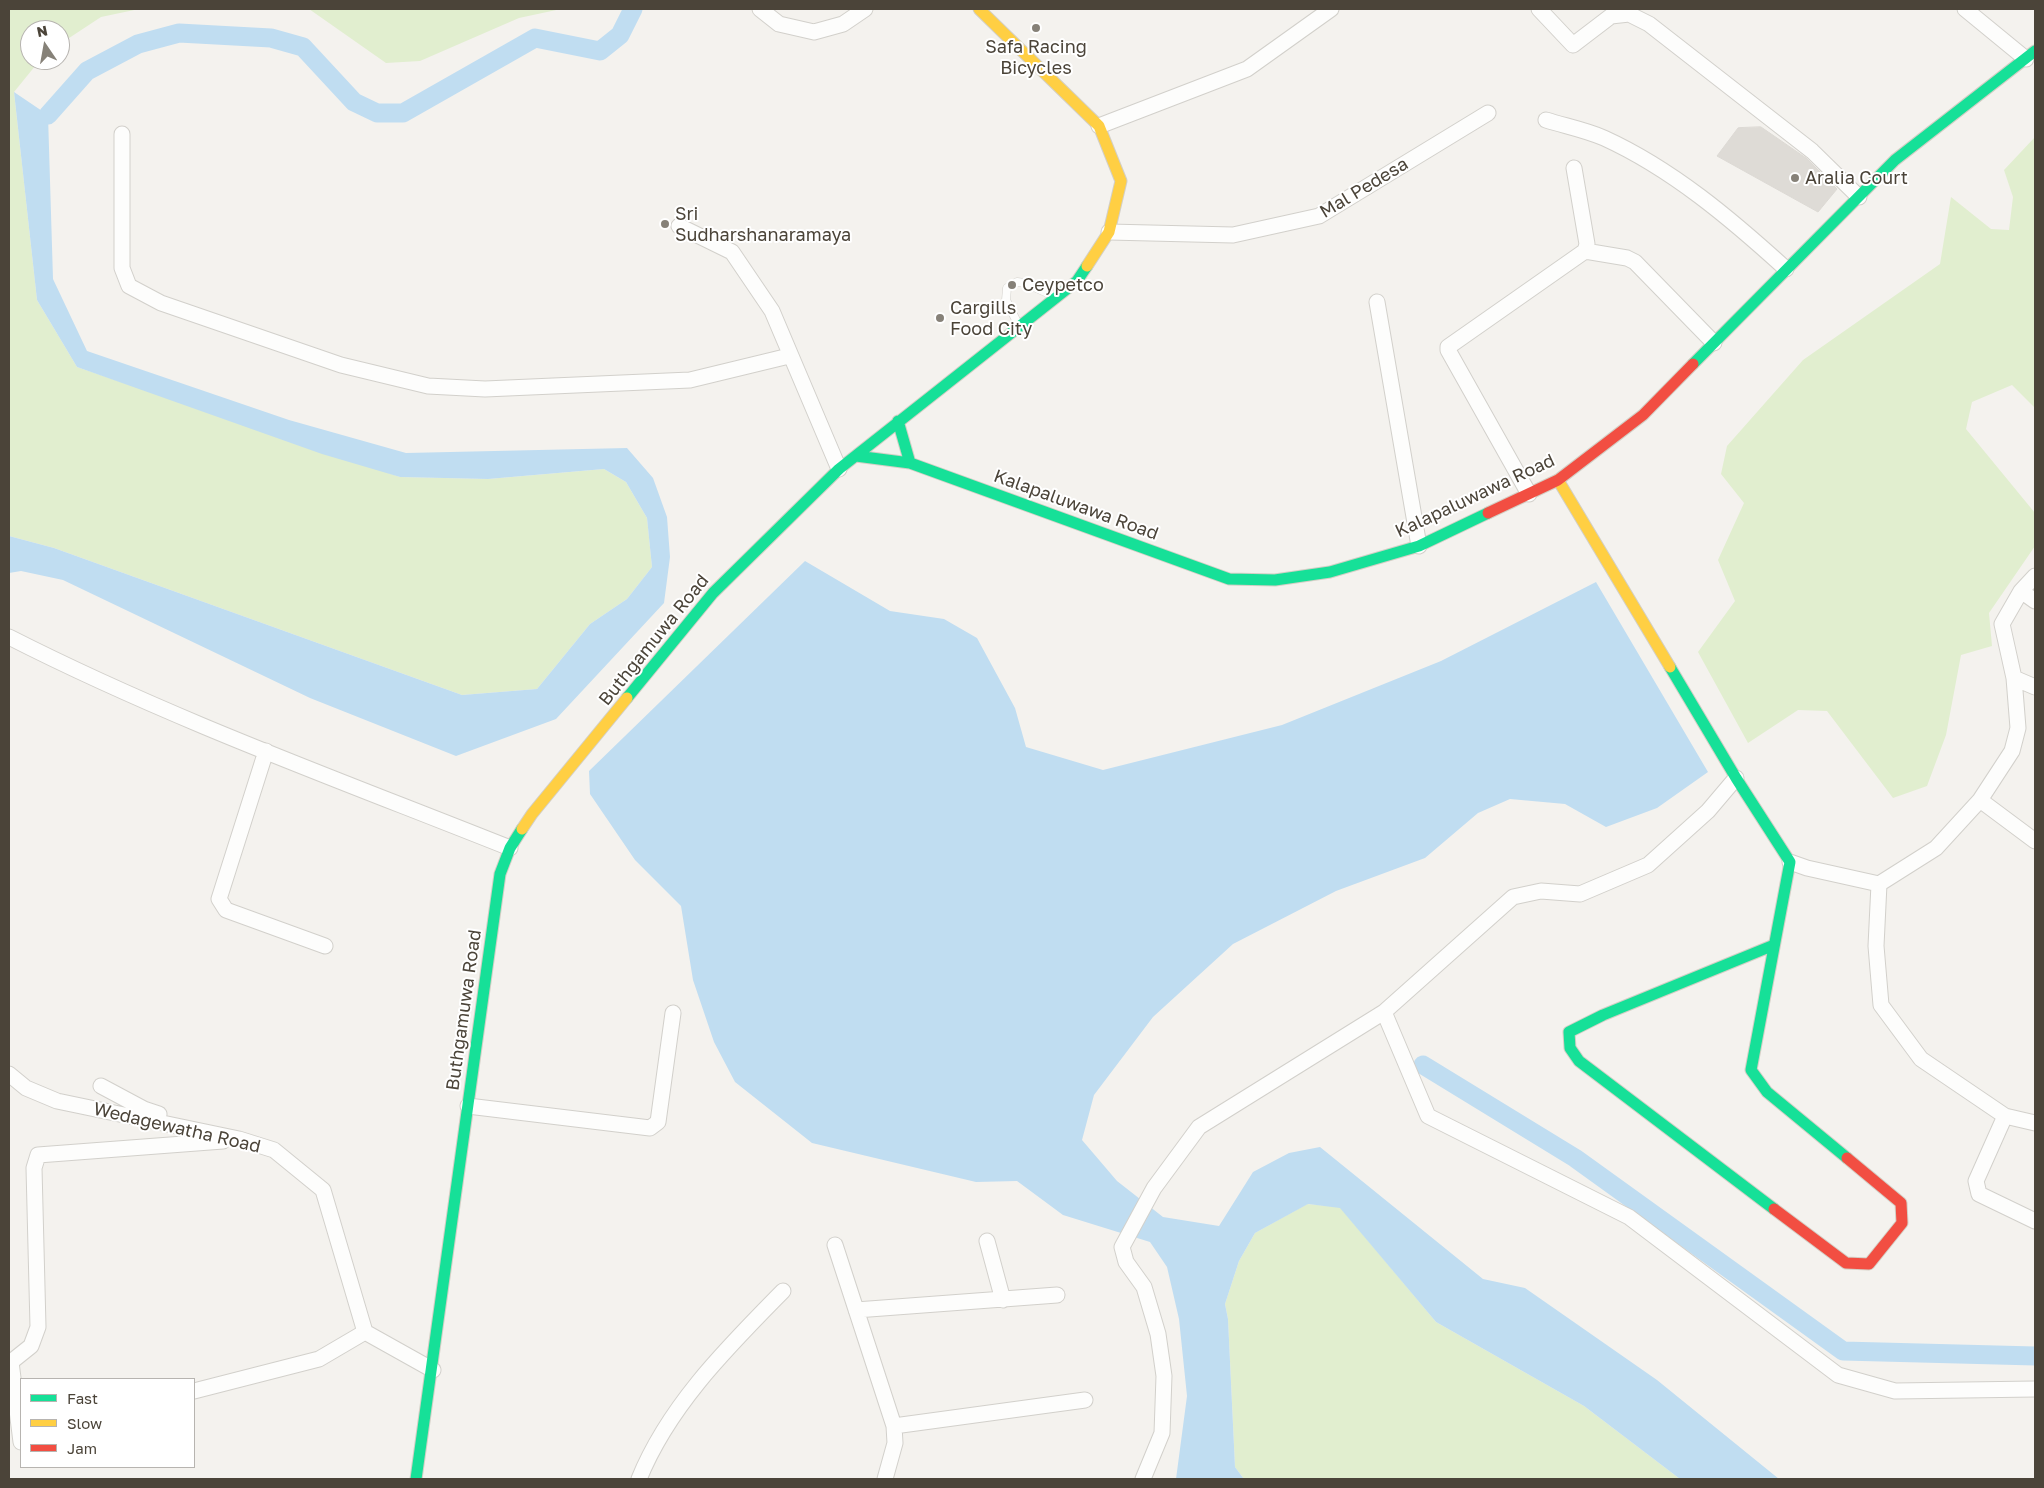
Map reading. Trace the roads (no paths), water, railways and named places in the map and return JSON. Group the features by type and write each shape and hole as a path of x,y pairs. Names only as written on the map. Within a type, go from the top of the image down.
{"street":[{"path":"760,9 778,24 814,32 843,24 866,9"},
{"name":"Buthgamuwa Road","path":"416,1479 433,1370 500,874 510,848 532,814 616,714 713,593 839,469 1077,280 1110,232 1121,181 1099,126 978,9"},
{"path":"1099,126 1247,69 1331,9"},
{"path":"1539,9 1573,46 1611,16 1628,14 1649,24 1812,151 1859,196"},
{"path":"1965,9 2030,55"},
{"name":"Kalapaluwawa Road","path":"856,456 910,463 1229,579 1275,580 1330,572 1419,546 1558,480 1643,415 1896,160 2030,55"},
{"name":"Mal Pedesa","path":"1110,232 1233,236 1319,216 1488,113"},
{"path":"1546,120 1602,138 1646,160 1692,191 1786,269"},
{"path":"122,134 122,268 129,286 161,303 341,365 428,386 485,389 690,380 789,356"},
{"path":"1529,494 1448,347 1585,251 1587,244 1574,168"},
{"path":"679,226 732,252 772,311 789,356 839,469"},
{"path":"1585,251 1627,258 1635,262 1714,343"},
{"path":"1377,302 1419,546"},
{"path":"898,421 910,463"},
{"path":"1558,480 1736,778 1790,862 1806,868 1879,884 1936,848 1980,800 2012,751 2018,728 2014,678 2002,624 2021,591 2035,576"},
{"path":"2021,591 2035,601"},
{"path":"9,637 73,670 510,848"},
{"path":"2014,678 2035,687"},
{"path":"266,750 219,899 226,910 325,946"},
{"path":"1143,1479 1162,1434 1164,1376 1158,1334 1144,1287 1126,1262 1122,1247 1154,1188 1199,1127 1384,1012 1513,897 1541,891 1580,894 1648,865 1708,811 1736,778"},
{"path":"1980,800 2035,841"},
{"path":"1774,946 1603,1015 1569,1032 1570,1048 1579,1061 1846,1263 1869,1264 1902,1223 1900,1203 1767,1092 1751,1070 1790,862"},
{"path":"1879,884 1876,946 1881,1005 1920,1059 2005,1116 2035,1123"},
{"path":"1384,1012 1428,1116 1629,1217 1838,1375 1895,1391 2035,1389"},
{"path":"468,1106 650,1128 658,1122 673,1013"},
{"name":"Wedagewatha Road","path":"9,1074 26,1088 57,1101 239,1140 274,1150 324,1190 365,1332"},
{"path":"101,1086 144,1109 227,1132 239,1140"},
{"path":"2005,1116 1976,1182 1980,1194 2035,1221"},
{"path":"20,1434 11,1362 31,1346 38,1327 34,1168 38,1155 239,1140"},
{"path":"987,1241 1003,1300"},
{"path":"835,1245 894,1426 895,1443 885,1479"},
{"path":"640,1479 651,1449 711,1365 783,1291"},
{"path":"856,1310 1057,1295"},
{"path":"195,1391 319,1359 365,1332 433,1370"},
{"path":"894,1426 1085,1400"}],"lane":[{"path":"1019,325 1006,300 1007,288 1017,282 1025,283 1056,297"}],"water":[{"path":"14,92 48,115 53,279 87,351 289,420 406,453 627,448 653,478 667,517 670,557 664,603 556,719 456,756 310,698 63,580 21,571 9,573 9,536 54,548 462,695 537,689 590,624 627,599 652,567 647,518 626,482 604,469 488,479 400,477 322,454 77,367 37,300"},
{"path":"805,561 890,611 944,619 977,638 1015,708 1026,747 1103,770 1282,725 1441,661 1596,582 1708,772 1657,808 1606,827 1565,804 1510,799 1478,813 1425,858 1336,891 1233,944 1153,1017 1094,1095 1082,1140 1117,1181 1163,1217 1219,1226 1253,1172 1289,1153 1320,1147 1483,1279 1525,1288 1657,1380 1779,1479 1680,1479 1584,1406 1436,1322 1340,1208 1308,1204 1255,1233 1239,1261 1225,1304 1228,1319 1235,1467 1244,1479 1176,1479 1187,1396 1179,1319 1167,1267 1150,1242 1063,1215 1017,1181 976,1182 812,1143 735,1082 714,1042 693,980 681,906 635,860 590,794 589,771"}],"waterway":[{"path":"48,115 87,71 138,44 179,33 271,38 303,47 354,102 377,113 403,113 535,38 600,51 620,35 633,9"},
{"path":"1423,1065 1575,1158 1843,1351 2035,1356"}],"place":[{"name":"Safa Racing Bicycles","path":"1036,28"},
{"name":"Aralia Court","path":"1795,178"},
{"name":"Sri Sudharshanaramaya","path":"665,224"},
{"name":"Ceypetco","path":"1012,285"},
{"name":"Cargills Food City","path":"940,318"}]}
